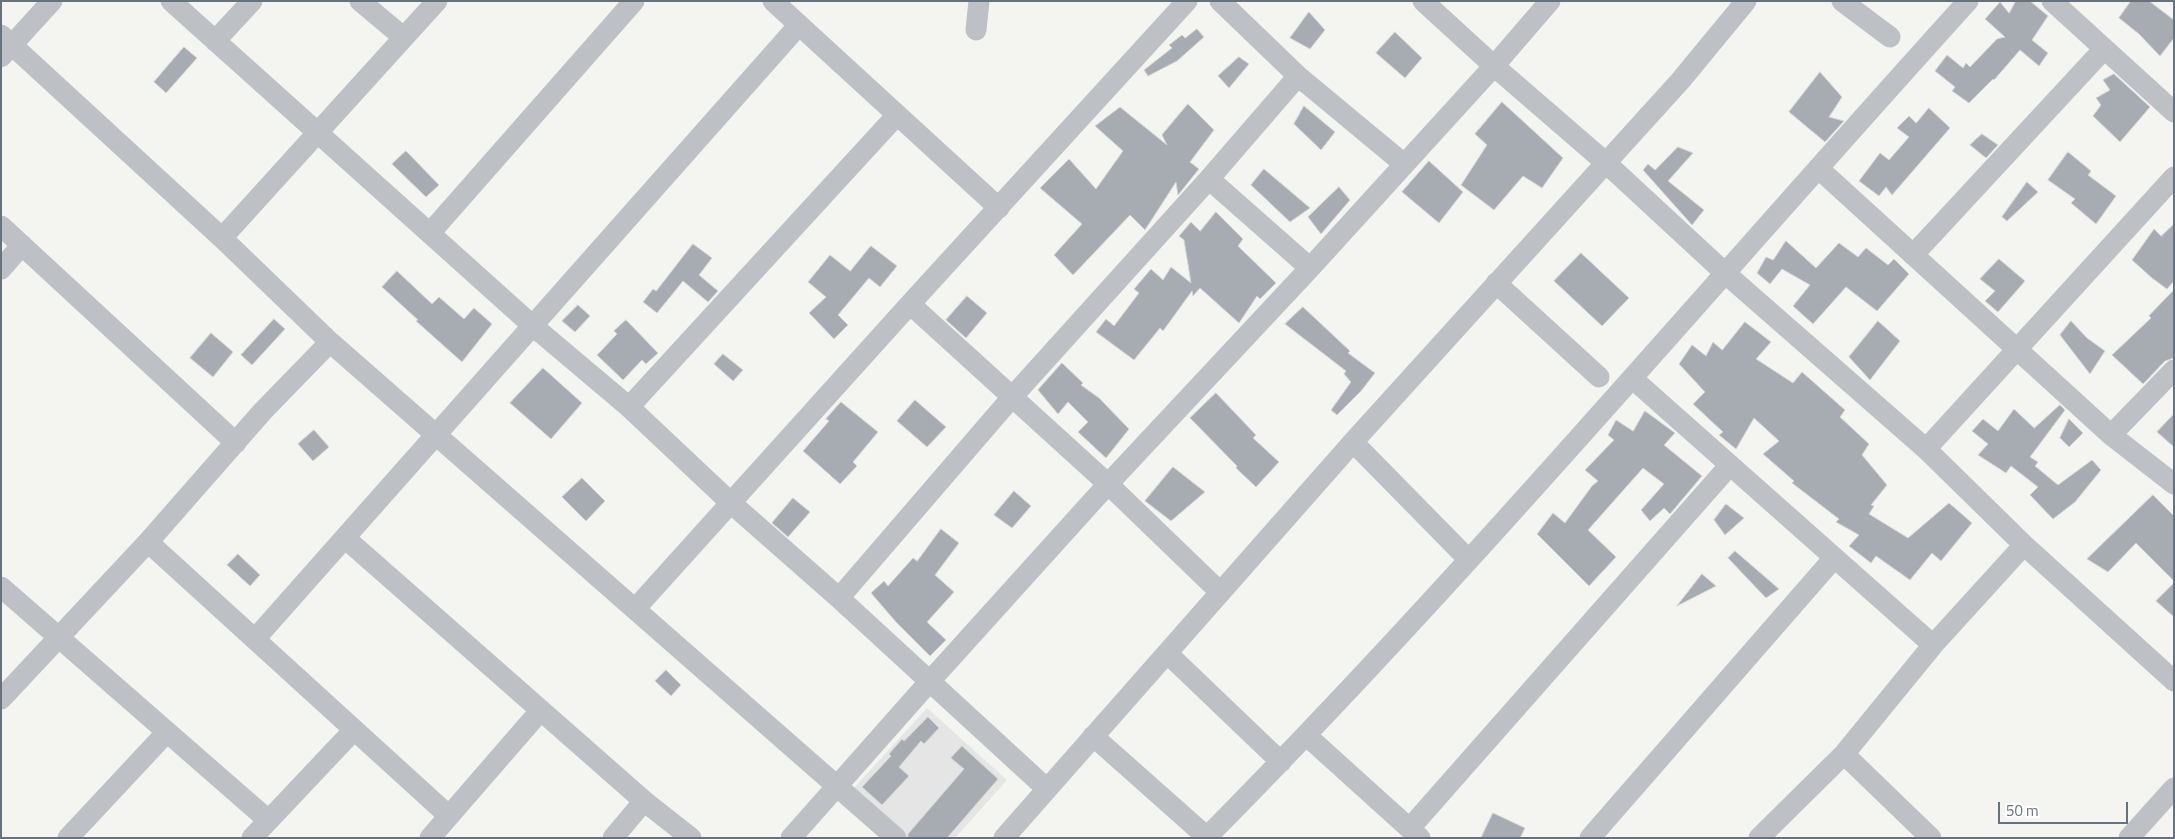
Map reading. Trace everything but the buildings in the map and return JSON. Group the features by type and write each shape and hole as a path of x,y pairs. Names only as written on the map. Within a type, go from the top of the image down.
{"street":[{"path":"52,1 5,46 222,238 330,342 636,608 896,838"},
{"path":"171,1 533,326 629,407 731,503 839,598 1047,789"},
{"path":"215,41 252,1"},
{"path":"360,1 403,37"},
{"path":"222,238 437,1"},
{"path":"430,233 634,1"},
{"path":"773,1 999,208"},
{"path":"976,30 979,1"},
{"path":"636,608 910,304 1188,1"},
{"path":"1220,1 1298,76 1404,164"},
{"path":"1423,1 1494,66 1606,162 1725,273 1926,448 2024,545 2174,681"},
{"path":"1524,1 1529,24"},
{"path":"791,838 1108,484 1310,268 1494,66 1550,1"},
{"path":"1004,838 1353,442 1680,80 1746,1"},
{"path":"1842,1 1890,37"},
{"path":"1093,736 1208,837 1306,736 1633,378 1968,1"},
{"path":"2052,1 2174,112"},
{"path":"255,639 799,25"},
{"path":"1913,255 2104,49"},
{"path":"839,598 1013,396 1209,179 1298,76"},
{"path":"629,407 897,115"},
{"path":"1818,168 2111,435 2174,484"},
{"path":"1926,448 2174,177"},
{"path":"1209,179 1310,268"},
{"path":"1,226 236,443"},
{"path":"1,269 22,245"},
{"path":"1496,283 1599,377"},
{"path":"910,304 1108,484 1220,592"},
{"path":"1,699 148,542 262,412 330,342"},
{"path":"2111,435 2174,370"},
{"path":"1633,378 1933,645"},
{"path":"1353,442 1468,559"},
{"path":"1306,736 1415,833 1730,465"},
{"path":"345,538 644,801 690,838"},
{"path":"148,542 448,816"},
{"path":"1759,838 1844,754 1933,645 2024,545"},
{"path":"1590,838 1834,558"},
{"path":"1,587 268,820"},
{"path":"1167,653 1281,762"},
{"path":"430,838 541,710"},
{"path":"252,838 354,730"},
{"path":"68,838 167,732"},
{"path":"1844,754 1932,838"},
{"path":"2129,838 2174,788"},
{"path":"613,838 644,801"}],"shaded area":[{"path":"927,708 1007,780 955,838 907,838 853,789"}]}
